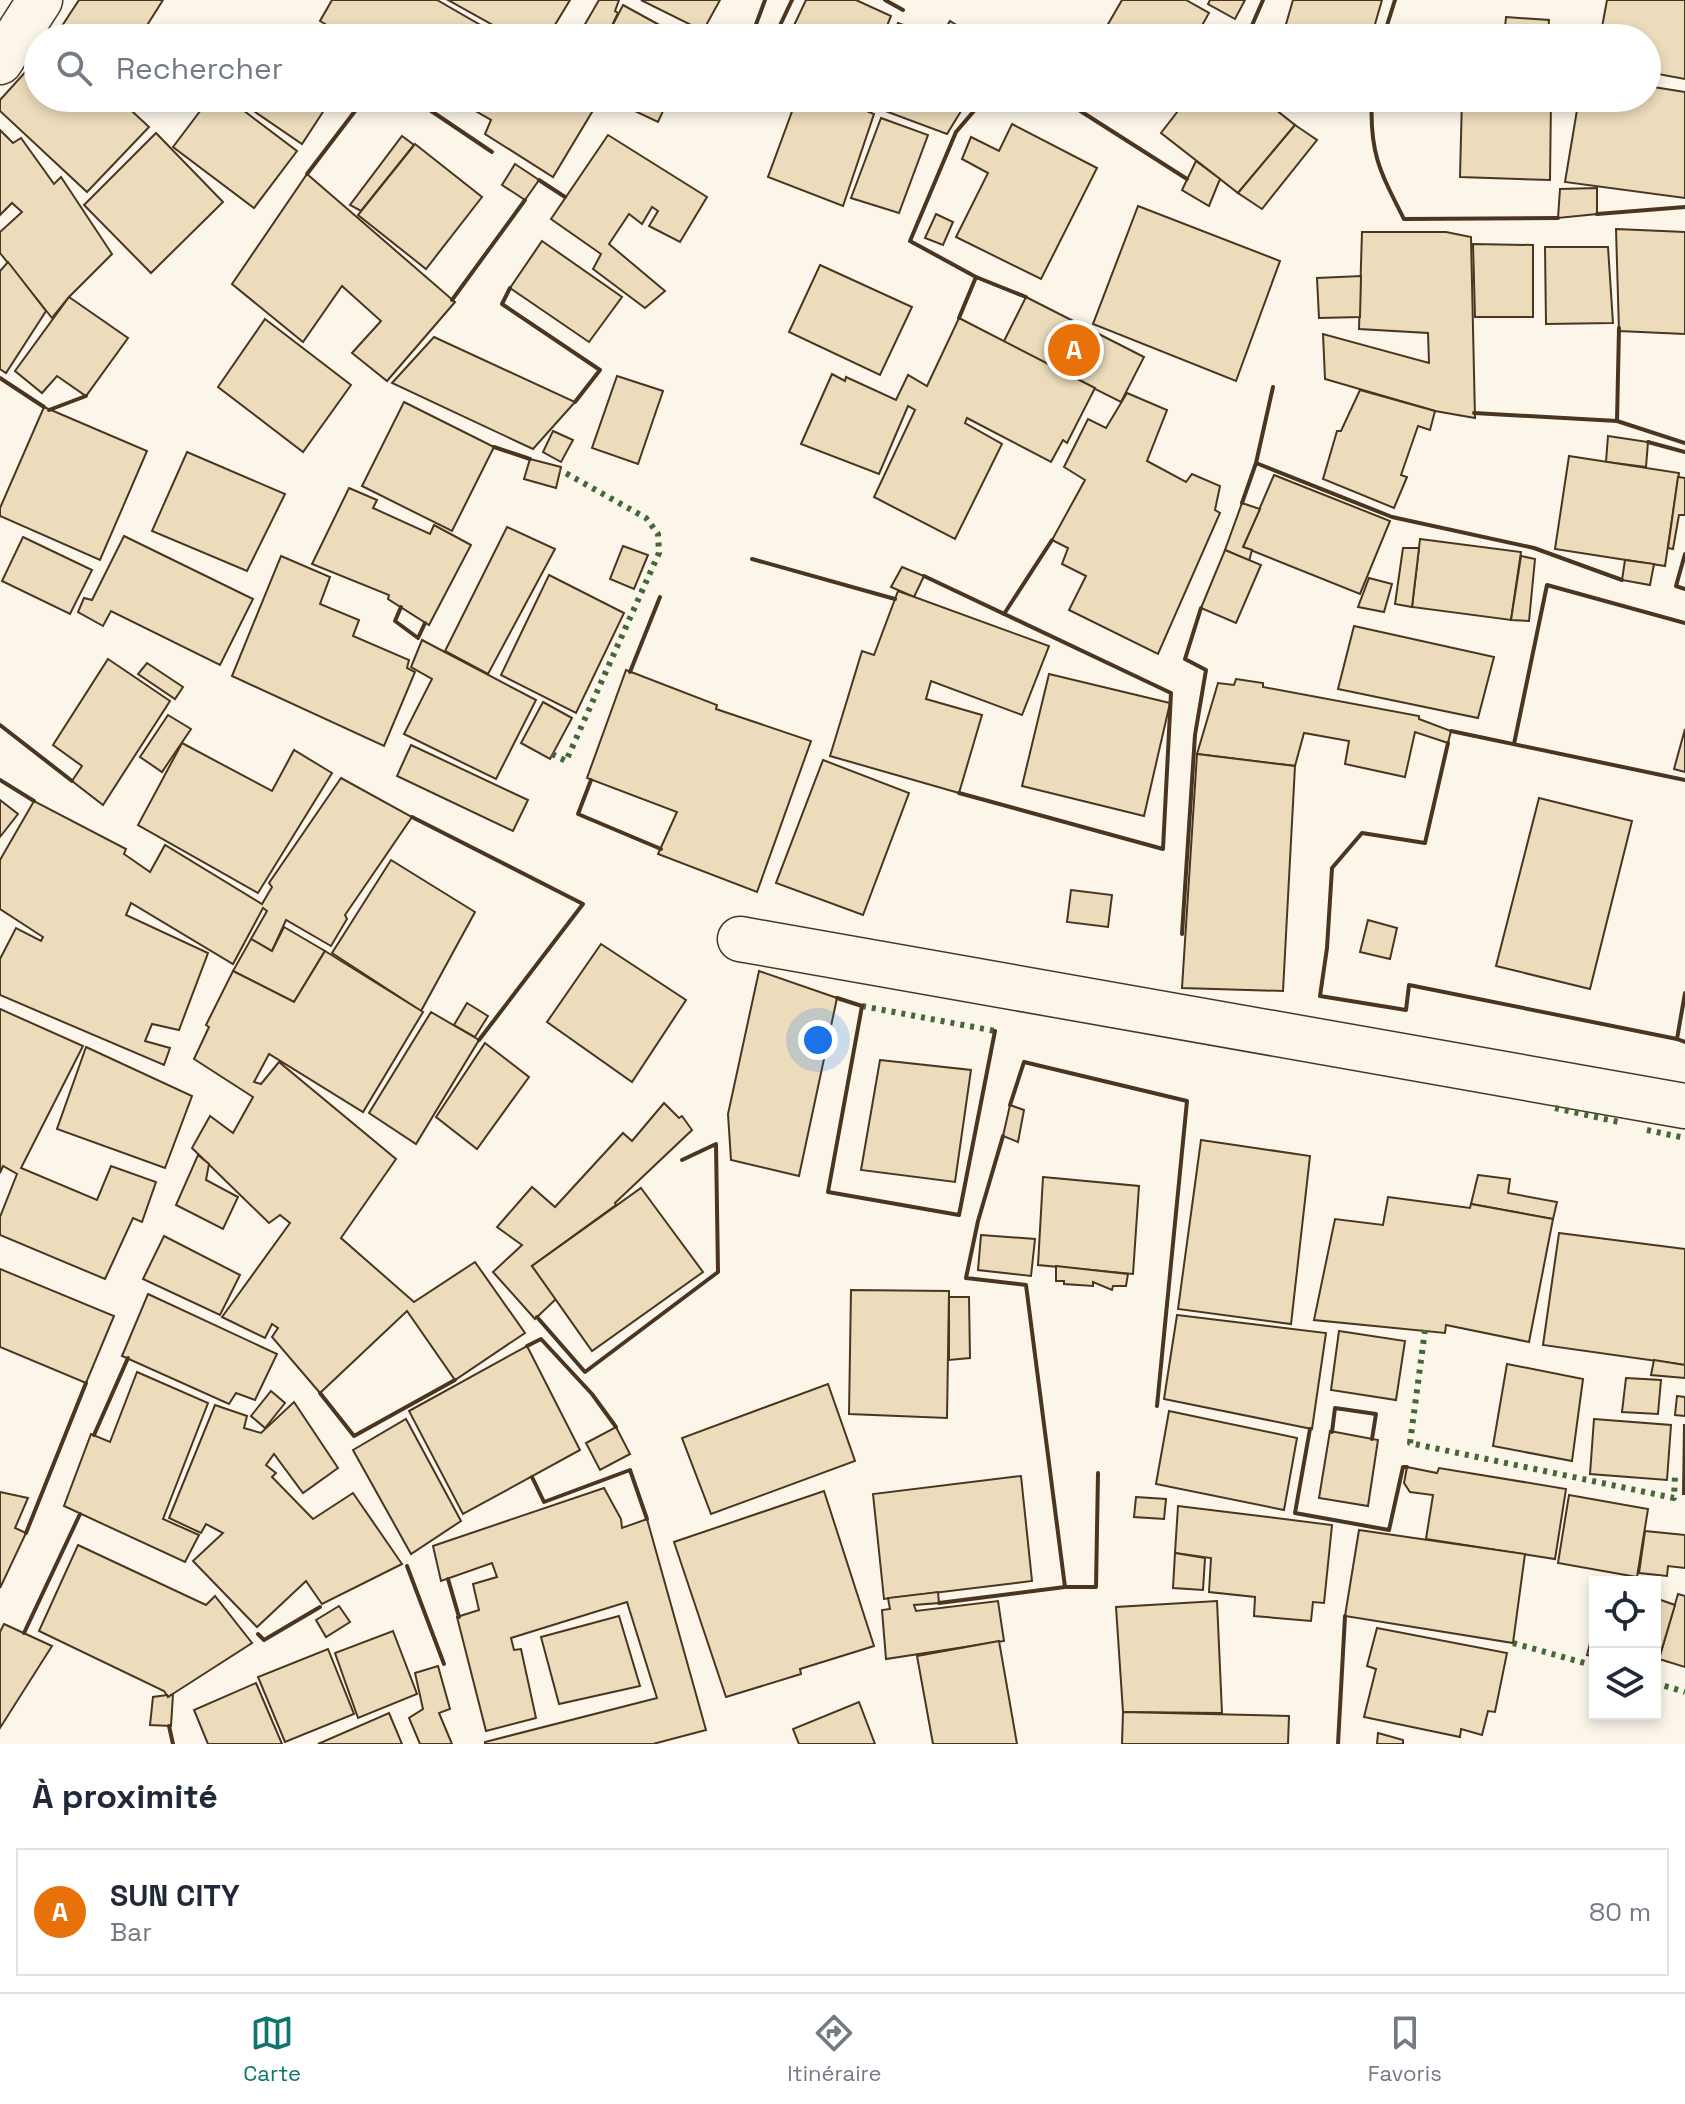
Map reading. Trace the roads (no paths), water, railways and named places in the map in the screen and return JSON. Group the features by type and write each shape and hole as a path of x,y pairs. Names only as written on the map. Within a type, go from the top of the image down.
{"street":[{"path":"25,24 40,0"},
{"path":"0,62 24,25"},
{"path":"740,939 1685,1106"}],"place":[{"name":"SUN CITY","path":"1074,350"}]}
